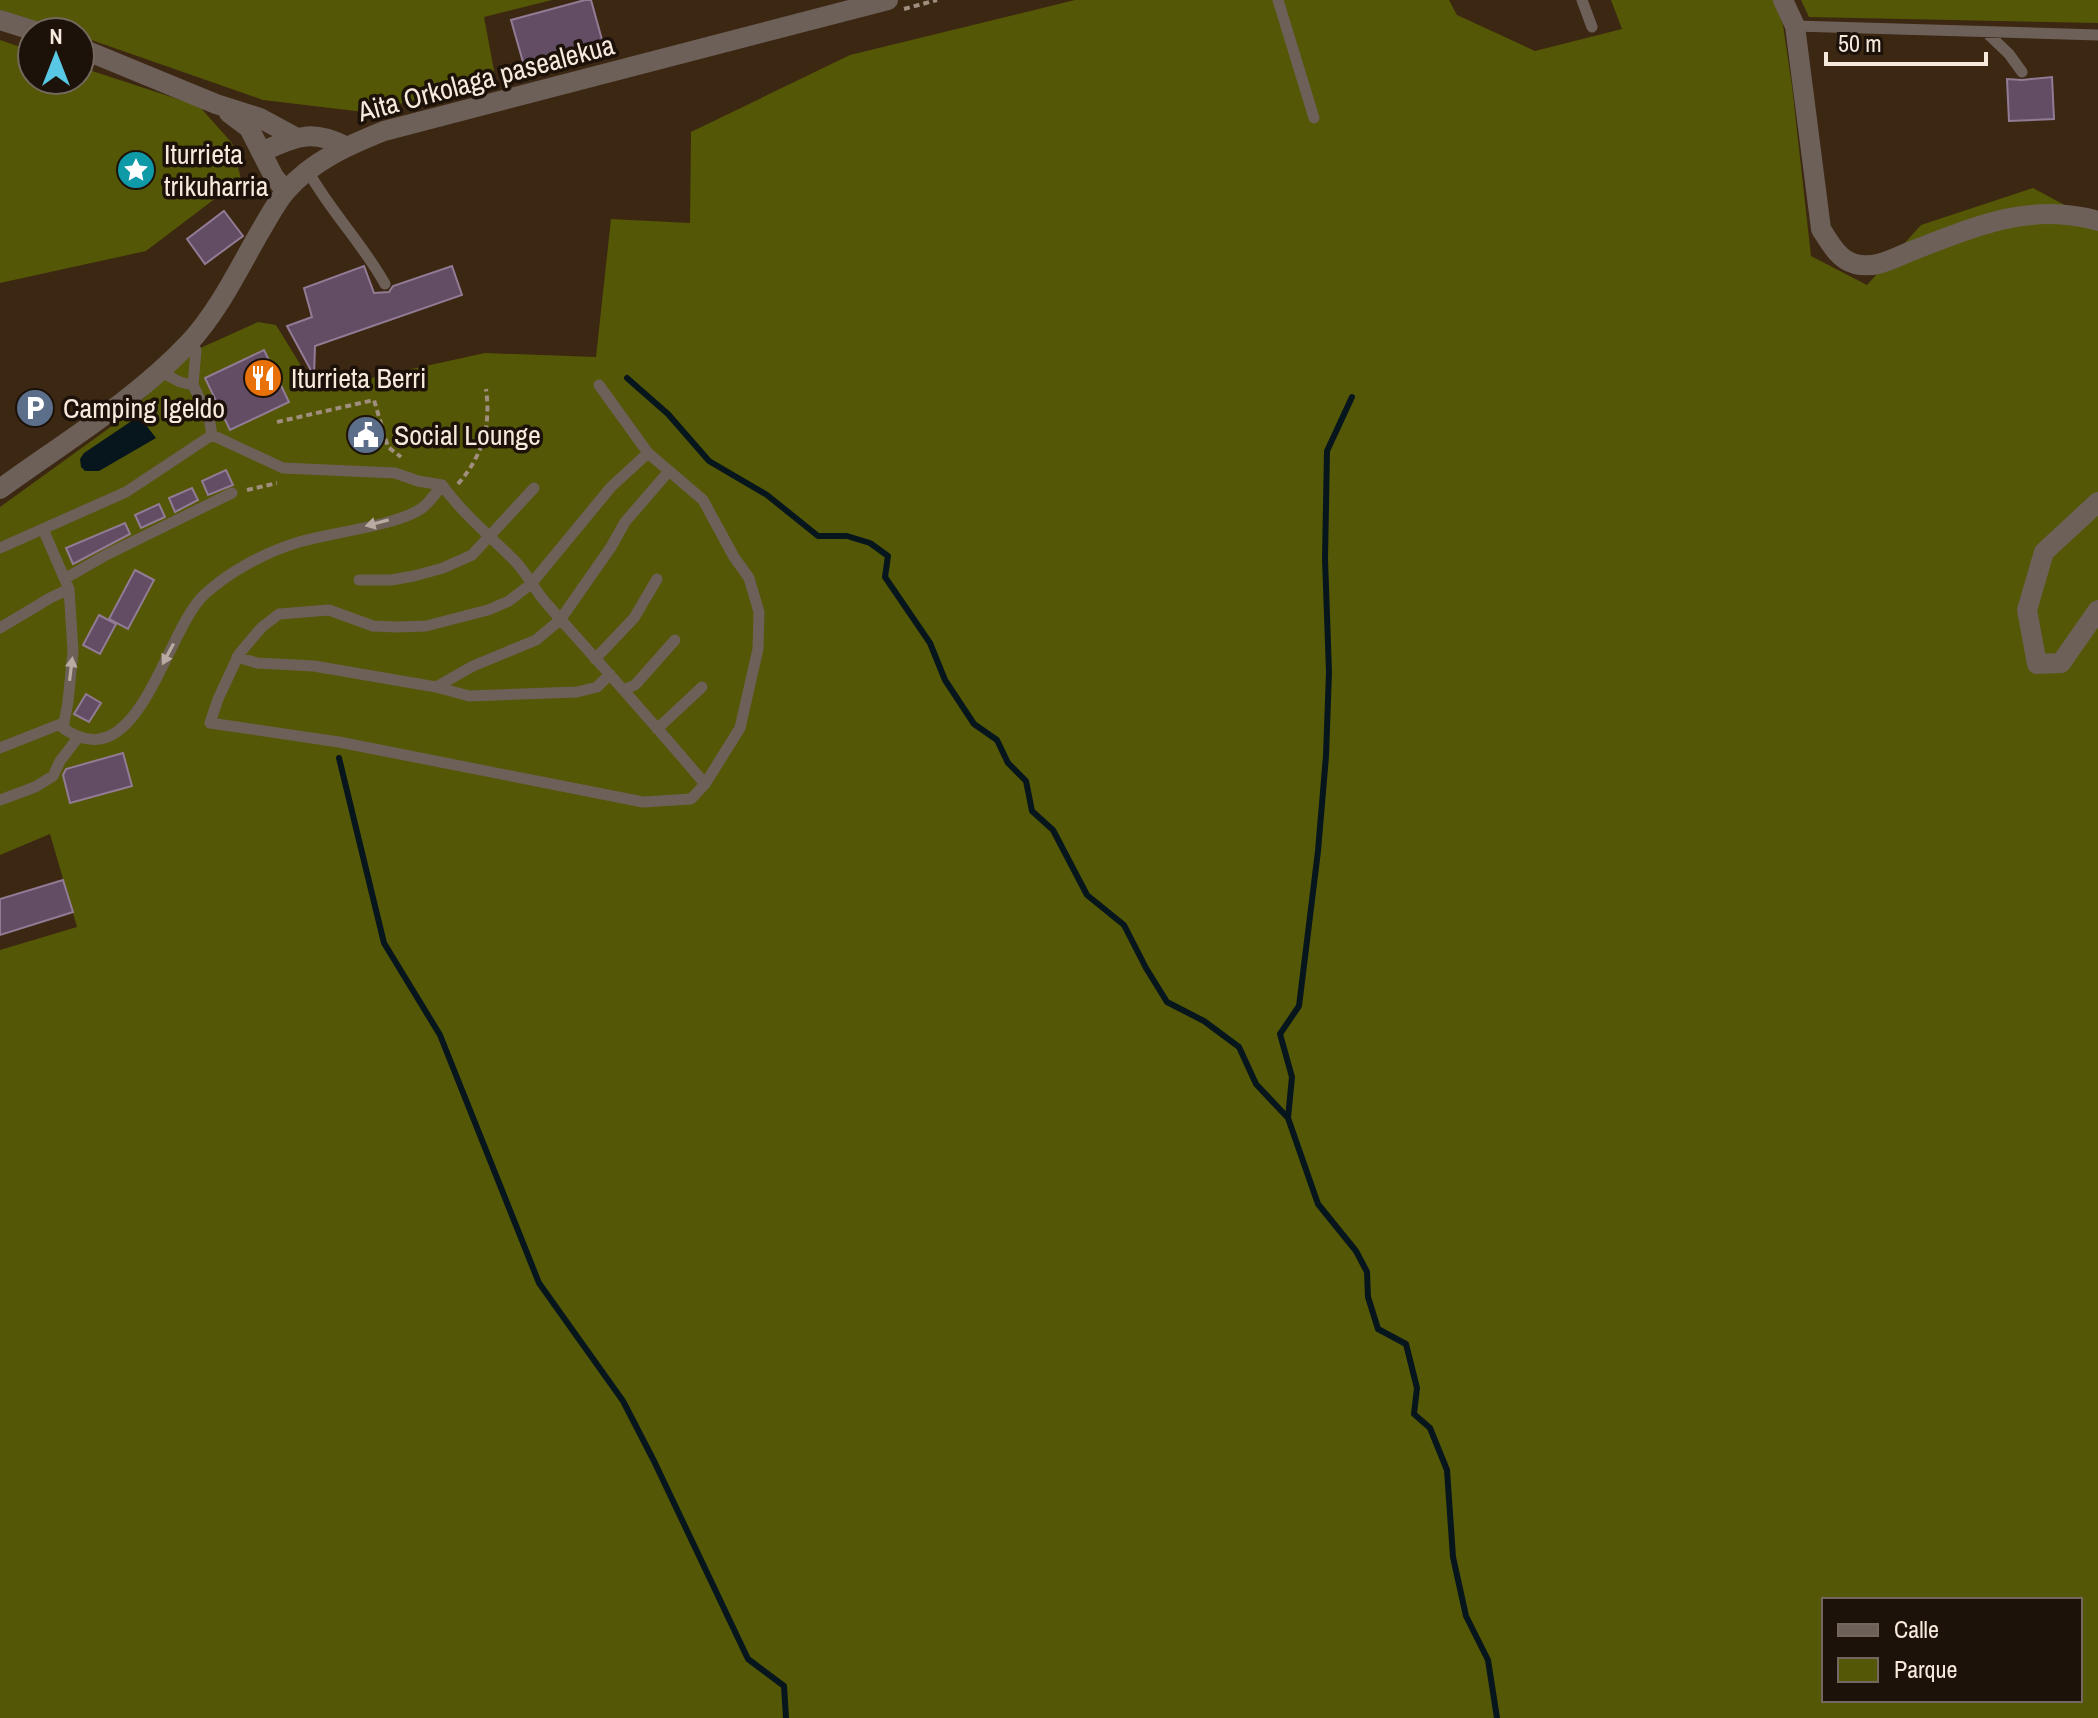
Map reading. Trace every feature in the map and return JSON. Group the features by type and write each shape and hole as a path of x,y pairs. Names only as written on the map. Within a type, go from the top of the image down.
{"street":[{"name":"Aita Orkolaga pasealekua","path":"0,489 159,371 189,343 230,287 286,191 308,171 345,146 384,131 888,0"},
{"path":"1783,0 1795,26 1821,229 1837,253 1855,264 1883,264 1996,219 2044,213 2098,221"},
{"path":"96,55 216,104 260,118 295,137"},
{"path":"216,104 249,128 274,177 286,191"},
{"path":"261,152 295,137 326,136 345,146"},
{"path":"2098,502 2044,552 2027,610 2037,664 2061,663 2098,610"}],"lane":[{"path":"1278,0 1314,118"},
{"path":"1582,0 1592,27"},
{"path":"1795,26 2098,35"},
{"path":"1986,32 2022,72"},
{"path":"308,171 370,256 385,284"},
{"path":"189,343 196,350 193,385 209,418 212,435"},
{"path":"159,371 193,385"},
{"path":"599,385 648,453 703,500 749,578 759,612 758,649 740,728 705,784 691,799 643,802 339,742 210,723 237,657 262,627 279,614 329,610 373,626 426,626 488,610 509,601 531,584 611,487 648,453"},
{"path":"212,435 283,468 395,473 445,490 488,538 516,561 560,620 625,689 705,784"},
{"path":"0,548 126,492 212,435"},
{"path":"436,687 473,666 536,640 560,620 625,522 669,471"},
{"path":"359,580 391,580 443,568 472,555 534,488"},
{"path":"43,529 68,584 73,651 63,728 77,739 93,741 126,727 142,706 192,609 201,597 242,566 300,541 345,532 420,509 445,490"},
{"path":"0,628 50,598 106,555 232,493"},
{"path":"595,659 634,618 657,579"},
{"path":"625,689 635,685 675,640"},
{"path":"237,657 257,663 314,666 436,687 469,696 577,692 597,687 610,674"},
{"path":"657,729 702,687"},
{"path":"0,748 63,723"},
{"path":"0,800 35,787 53,776 77,739"}],"path":[{"path":"445,490 476,459 487,437 486,389"},
{"path":"277,422 374,400 388,447"}],"green space":[{"path":"0,0 552,0 484,17 496,81 364,112 263,100 96,42 96,16 19,16 0,10"},
{"path":"1075,0 1449,0 1457,15 1535,51 1622,29 1611,0 1774,0 1783,25 1792,86 1811,256 1867,285 1921,225 2033,188 2098,223 2098,1718 0,1718 0,950 77,927 50,834 0,855 0,507 119,421 196,350 258,322 276,325 316,390 485,353 596,357 611,219 690,223 691,132 850,55"},
{"path":"1801,0 2098,0 2098,23 1809,17"},
{"path":"0,40 16,46 16,96 96,96 96,72 199,106 232,143 241,179 146,251 0,283"}],"shaded area":[{"path":"139,416 156,438 99,471 85,471 81,467 80,459 84,453"}],"building":[{"path":"591,0 604,47 525,69 511,20"},
{"path":"2052,77 2054,119 2009,121 2007,79"},
{"path":"224,211 243,236 205,264 187,239"},
{"path":"364,266 374,293 389,292 393,286 452,266 462,295 315,346 314,376 287,326 312,317 304,288"},
{"path":"264,350 289,402 230,430 205,378"},
{"path":"226,470 233,485 208,495 202,481"},
{"path":"192,488 198,500 175,512 169,498"},
{"path":"159,504 165,517 141,528 135,515"},
{"path":"125,523 130,534 73,564 66,548"},
{"path":"135,570 154,580 128,629 109,619"},
{"path":"99,615 116,624 100,654 83,645"},
{"path":"86,694 101,703 89,722 74,714"},
{"path":"123,753 132,786 70,803 63,775 66,769"},
{"path":"63,880 73,912 0,935 0,899"}],"waterway":[{"path":"627,378 668,414 709,461 767,495 818,536 847,536 870,543 888,556 885,577 930,643 945,680 974,724 997,740 1008,763 1026,781 1032,811 1053,830 1087,895 1124,925 1167,1002 1204,1021 1239,1047 1256,1084 1288,1118 1318,1204 1356,1251 1367,1272 1368,1297 1378,1329 1406,1344 1417,1388 1414,1414 1430,1428 1447,1470 1453,1557 1466,1616 1488,1660 1497,1718"},
{"path":"1288,1118 1292,1077 1280,1034 1299,1006 1326,756 1329,672 1325,559 1327,451 1352,397"},
{"path":"339,758 384,943 440,1035 539,1283 623,1401 748,1659 784,1686 786,1718"}],"place":[{"name":"Iturrieta trikuharria","path":"136,170"},
{"name":"Iturrieta Berri","path":"263,378"},
{"name":"Camping Igeldo","path":"35,408"},
{"name":"Social Lounge","path":"366,435"}]}
